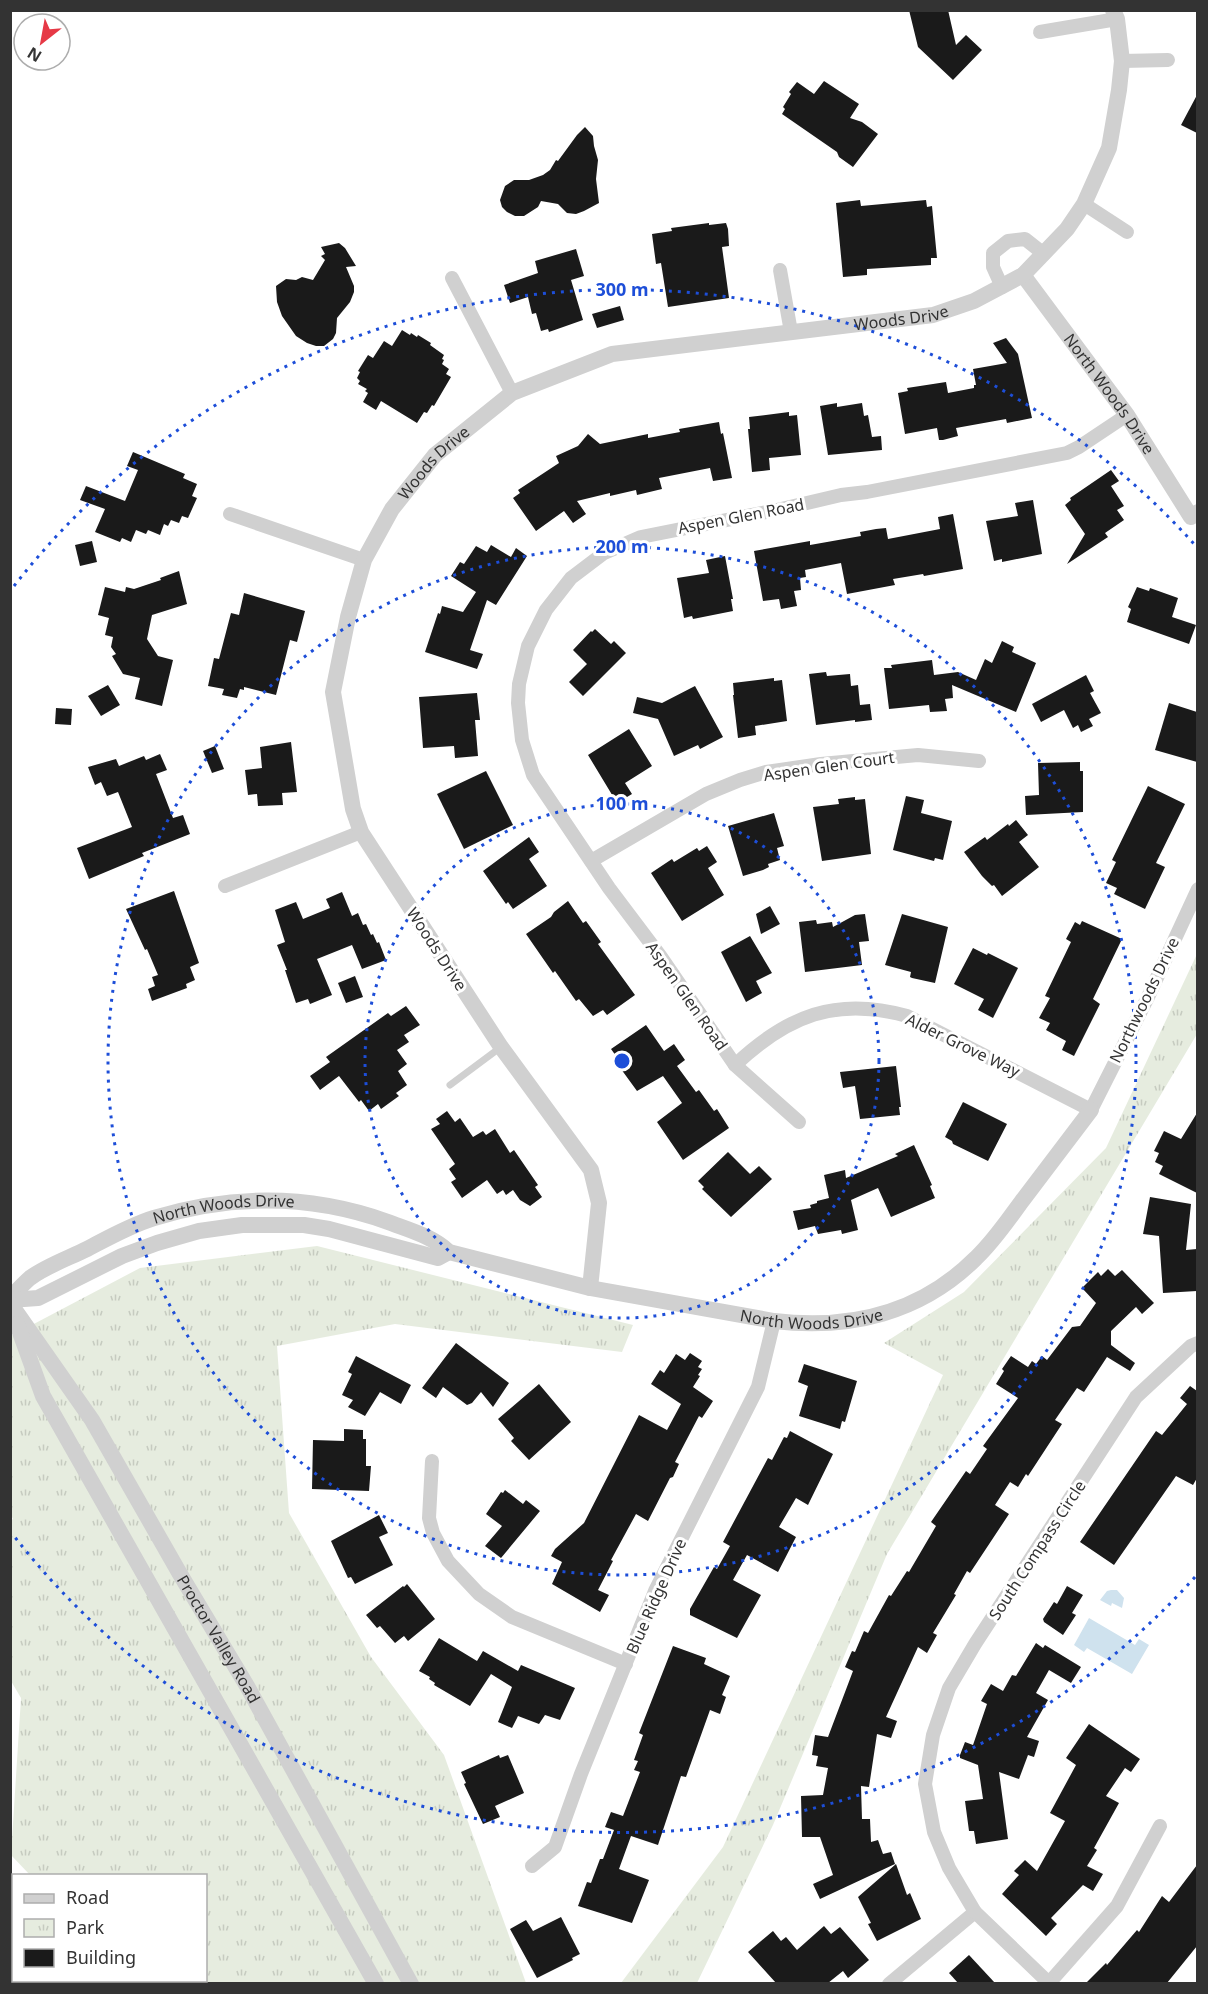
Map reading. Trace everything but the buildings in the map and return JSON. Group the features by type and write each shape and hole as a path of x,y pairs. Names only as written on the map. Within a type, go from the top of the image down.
{"street":[{"path":"1040,32 1115,15"},
{"name":"Woods Drive","path":"590,1288 599,1203 591,1170 501,1047 361,832 353,809 333,692 348,617 364,560 392,509 435,455 512,393 612,354 933,315 974,301 1023,275 1066,229 1084,204 1109,148 1122,61 1115,15"},
{"path":"1122,61 1168,60"},
{"path":"1084,204 1126,232"},
{"path":"1002,287 993,267 993,253 1008,240 1025,239 1044,254"},
{"path":"780,270 791,332"},
{"name":"North Woods Drive","path":"1023,275 1127,415 1195,519"},
{"path":"452,278 512,393"},
{"name":"Aspen Glen Road","path":"800,1122 735,1065 661,957 609,888 534,775 522,740 518,703 522,666 536,627 558,593 587,565 622,544 651,535 841,495 867,492 1067,453 1127,415"},
{"path":"230,514 364,560"},
{"name":"Aspen Glen Court","path":"591,861 706,794 766,772 821,764 918,755 979,761"},
{"path":"225,886 361,832"},
{"name":"Northwoods Drive","path":"1091,1110 1148,997 1197,889"},
{"name":"Alder Grove Way","path":"735,1065 758,1044 808,1016 841,1009 874,1009 907,1016 1091,1110"},
{"name":"North Woods Drive","path":"10,1302 31,1278 152,1219 187,1209 275,1200 328,1204 352,1210 439,1242 449,1252 590,1288 774,1321 799,1324 847,1322 894,1310 938,1289 976,1258 993,1240 1091,1110"},
{"name":"North Woods Drive","path":"10,1302 38,1298 122,1256 157,1243 199,1231 242,1225 304,1225 354,1235 438,1258 449,1252"},
{"name":"Proctor Valley Road","path":"10,1302 43,1396 376,1983"},
{"name":"Proctor Valley Road","path":"10,1302 92,1420 180,1575 247,1686 411,1983"},
{"name":"Blue Ridge Drive","path":"532,1866 555,1846 581,1774 659,1583 758,1387 774,1321"},
{"name":"South Compass Circle","path":"1049,1983 975,1912 953,1876 939,1844 928,1805 926,1784 928,1760 940,1711 949,1688 975,1644 1136,1397 1197,1343"},
{"path":"432,1461 429,1518 433,1533 448,1562 479,1594 512,1617 626,1664"},
{"path":"1049,1983 1117,1906 1160,1826"},
{"path":"889,1983 975,1912"}],"lane":[{"path":"450,1085 501,1047"}],"green space":[{"path":"1197,954 1197,1034 887,1554 773,1825 697,1983 621,1983 723,1847 943,1375 884,1343 964,1292 1106,1148"},
{"path":"317,1246 633,1325 622,1352 395,1324 277,1346 289,1513 371,1657 444,1755 526,1983 131,1983 130,1982 207,1982 207,1874 29,1874 11,1855 21,1698 11,1681 10,1521 13,1519 10,1513 11,1336 140,1268"}],"water":[{"path":"1117,1590 1124,1598 1122,1608 1112,1603 1111,1606 1100,1600 1107,1591"},
{"path":"1089,1618 1135,1645 1139,1639 1149,1645 1132,1674 1087,1648 1084,1652 1074,1645"}]}
